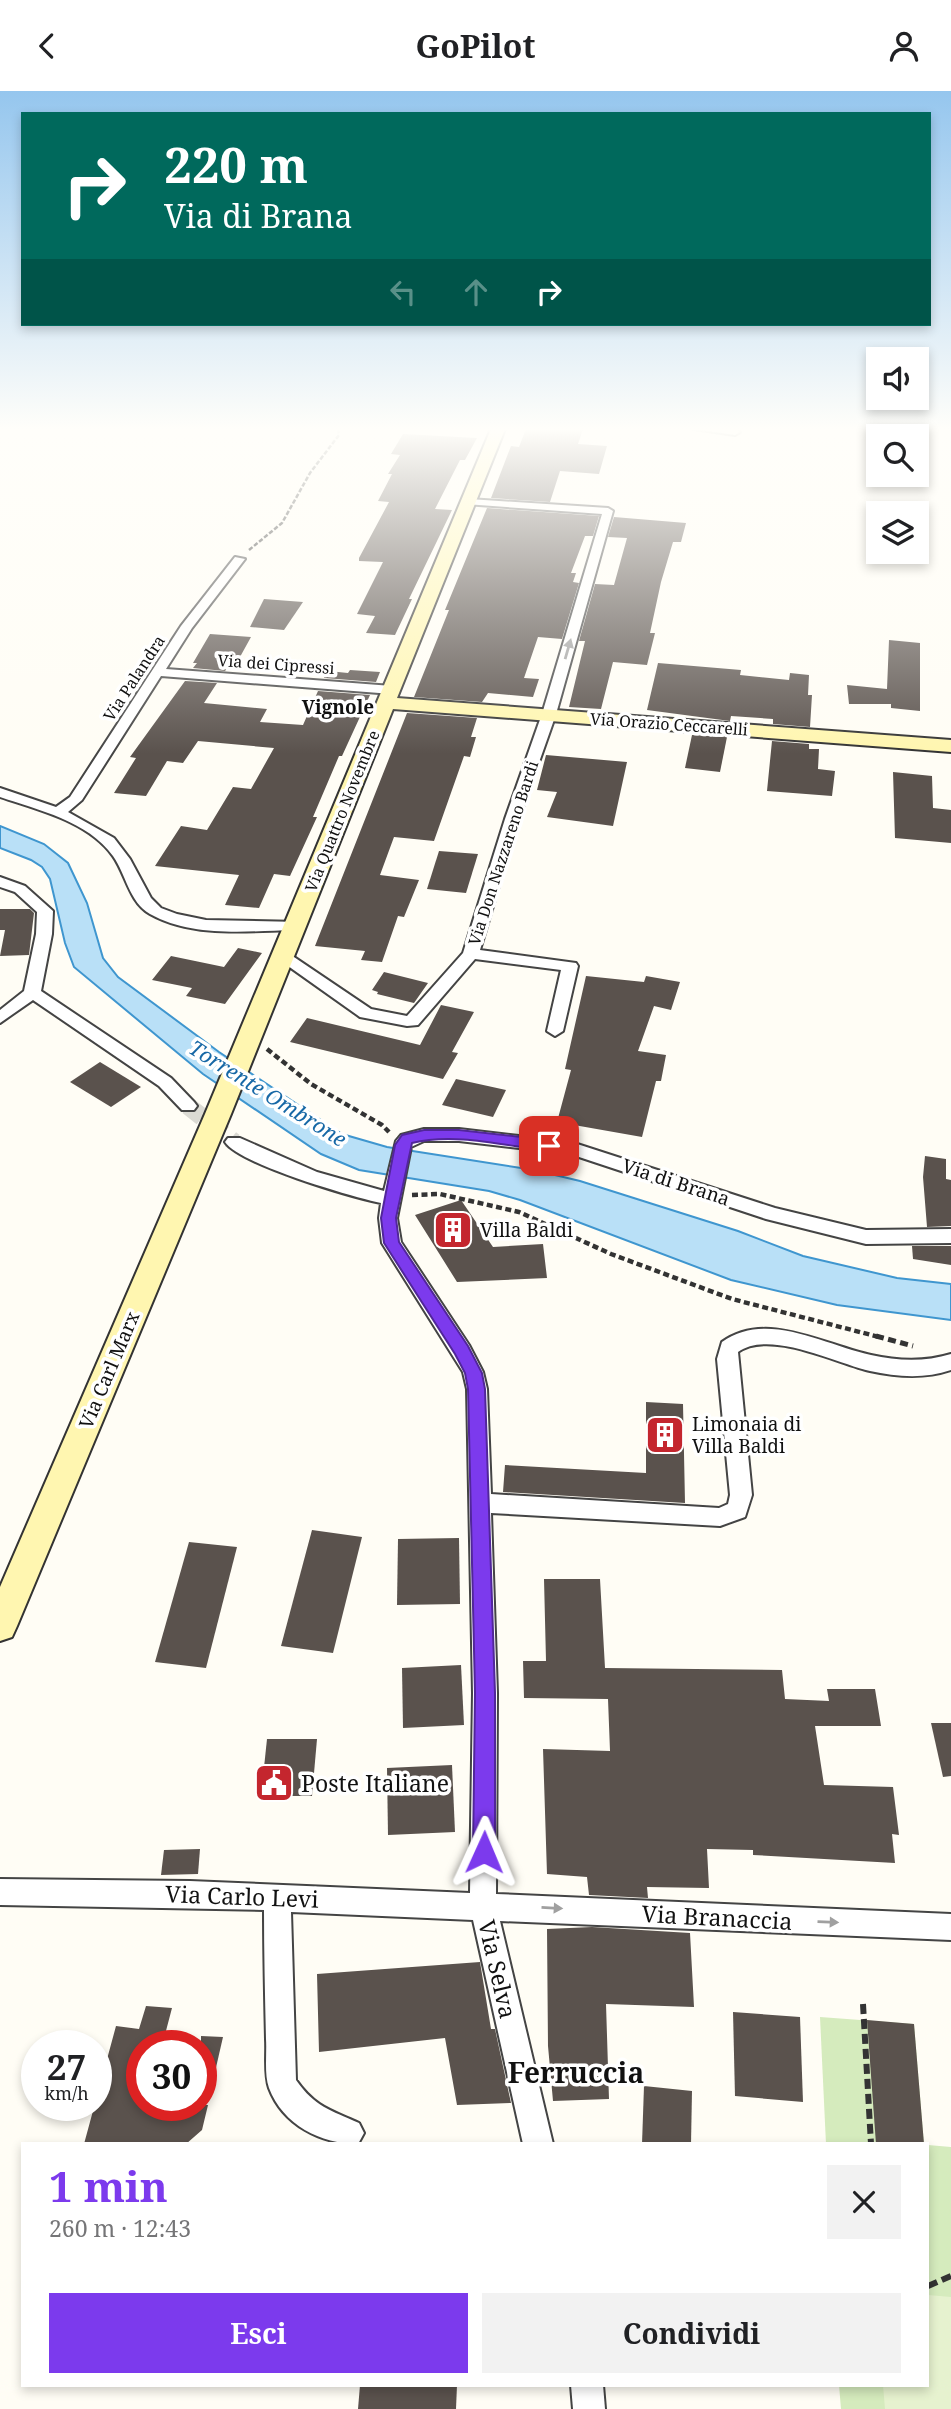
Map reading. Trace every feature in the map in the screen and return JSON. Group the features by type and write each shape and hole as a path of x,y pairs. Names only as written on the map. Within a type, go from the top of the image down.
{"main road":[{"name":"Via Quattro Novembre","path":"218,1114 454,537"},
{"name":"Via Orazio Ceccarelli","path":"389,697 549,714 951,746"},
{"name":"Via Carl Marx","path":"0,1626 218,1114"}],"street":[{"name":"Via Don Nazzareno Bardi","path":"555,1031 570,966 471,954 512,819 549,714 600,537"},
{"name":"Via Palandra","path":"57,813 75,800 187,626 239,559"},
{"name":"Via dei Cipressi","path":"159,673 389,697"},
{"path":"0,792 90,828 118,851 153,910 178,920 232,926 294,925"},
{"path":"0,882 20,889 46,911 32,993 0,1018"},
{"path":"282,956 366,1013 412,1021 471,954"},
{"path":"32,993 154,1075 188,1106"},
{"name":"Via di Brana","path":"402,1145 407,1139 424,1135 459,1135 571,1148 773,1214 866,1237 951,1236"},
{"path":"234,1142 306,1177 344,1189 392,1194"},
{"name":"Via Selva","path":"402,1145 388,1231 392,1243 473,1373 479,1408 485,1693 484,1905 537,2142"},
{"path":"481,1503 720,1517 737,1510 741,1495 727,1359 729,1348 742,1338 777,1338 869,1363 891,1366 950,1366"},
{"name":"Via Carlo Levi","path":"0,1892 190,1894 484,1905"},
{"path":"278,1898 277,1964 282,2084 298,2107 321,2124 349,2133"},
{"name":"Via Branaccia","path":"484,1905 951,1927"},
{"path":"587,2387 589,2409"}],"path":[{"path":"239,559 265,537"},
{"path":"248,1037 311,1084 382,1125 402,1145"},
{"path":"392,1194 440,1194 519,1212 611,1254 732,1299 926,1350"},
{"path":"863,2004 871,2142"},
{"path":"929,2286 951,2276"}],"green space":[{"path":"820,2017 914,2024 924,2142 826,2142"},
{"path":"929,2145 951,2147 951,2409 841,2409 839,2387 929,2387"},
{"path":"929,2295 951,2297 951,2409 885,2409 883,2387 929,2387"}],"water":[{"name":"Torrente Ombrone","path":"0,826 44,844 68,863 87,903 103,958 118,977 219,1052 342,1134 387,1147 534,1170 580,1181 738,1231 803,1256 897,1278 951,1284 951,1320 837,1305 731,1280 520,1200 489,1191 359,1170 321,1154 203,1074 74,967 65,943 50,879 42,867 31,860 0,848"}],"building":[{"path":"370,537 439,537 395,635 366,633 375,616 357,614 383,562 359,561"},
{"path":"475,537 585,537 571,573 576,573 573,582 579,583 562,639 538,637 524,678 539,679 533,697 488,693 482,702 414,697 449,610 445,610"},
{"path":"611,537 682,537 681,542 673,542 661,582 650,633 655,633 647,665 613,662 601,709 569,707 585,641 579,641 595,584 614,585 627,538"},
{"path":"264,599 303,602 284,630 250,627"},
{"path":"210,634 251,637 235,666 229,666 225,671 193,668 197,663 193,663"},
{"path":"889,640 920,643 920,711 891,708 891,704 849,704 847,685 887,689"},
{"path":"658,663 741,670 740,675 789,680 790,673 809,675 808,695 812,695 810,727 773,724 773,719 731,716 730,721 647,710"},
{"path":"350,670 380,672 376,682 324,678 328,671 348,673"},
{"path":"185,681 217,683 204,703 267,709 260,722 303,725 318,691 370,695 342,756 339,756 313,817 317,817 290,876 274,874 259,908 225,905 239,875 155,866 181,826 207,830 233,787 251,789 274,748 198,741 183,763 167,761 146,796 114,793 136,758 130,757"},
{"path":"407,713 477,718 471,737 476,737 470,757 464,756 434,841 394,837 380,875 419,880 404,917 398,916 382,962 361,960 365,951 315,946"},
{"path":"692,735 727,737 720,772 685,768"},
{"path":"772,741 809,744 809,749 819,749 818,769 835,771 832,796 767,791"},
{"path":"546,755 627,762 613,826 547,817 557,792 537,790"},
{"path":"893,772 932,776 933,808 951,810 951,843 895,838"},
{"path":"439,851 478,854 466,893 427,889"},
{"path":"0,909 30,909 34,913 29,955 0,956 5,930 0,930"},
{"path":"238,948 262,953 225,1004 186,996 192,988 152,980 171,956 224,967"},
{"path":"384,972 428,983 414,1003 377,994 378,992 372,990"},
{"path":"586,976 644,982 646,976 680,982 671,1010 654,1006 638,1051 666,1055 661,1081 656,1081 642,1137 557,1122 571,1070 565,1069"},
{"path":"441,1005 474,1012 452,1052 458,1053 443,1079 290,1042 307,1018 420,1045"},
{"path":"100,1062 141,1087 111,1107 70,1082"},
{"path":"456,1079 506,1090 493,1117 442,1105"},
{"path":"925,1156 946,1159 946,1179 951,1180 951,1226 927,1227 923,1177"},
{"name":"Villa Baldi","path":"461,1200 493,1247 543,1244 547,1278 457,1282 415,1215"},
{"path":"912,1246 951,1246 951,1265 913,1259"},
{"name":"Limonaia di Villa Baldi","path":"646,1402 683,1404 685,1503 503,1492 505,1465 646,1473"},
{"path":"312,1530 362,1537 333,1653 281,1646"},
{"path":"459,1538 460,1604 397,1605 398,1539"},
{"path":"189,1542 237,1547 206,1668 155,1662"},
{"path":"544,1579 600,1579 605,1668 782,1670 785,1699 829,1701 827,1689 875,1689 881,1726 815,1726 824,1785 893,1787 899,1835 892,1834 895,1863 753,1855 753,1850 707,1849 709,1888 647,1887 648,1898 589,1895 587,1877 547,1874 543,1749 610,1751 608,1699 524,1698 523,1661 546,1661"},
{"path":"461,1665 464,1725 403,1728 402,1668"},
{"path":"931,1723 951,1723 951,1776 943,1777"},
{"path":"267,1739 317,1739 312,1796 261,1796"},
{"path":"452,1765 455,1832 388,1835 387,1768"},
{"path":"200,1849 198,1874 161,1875 164,1850"},
{"path":"592,1927 690,1933 694,2007 606,2004 609,2099 553,2101 548,2046 547,1929"},
{"path":"480,1962 491,2029 495,2029 511,2103 457,2105 445,2038 319,2052 317,1974"},
{"path":"146,2006 172,2008 166,2030 126,2030 126,2121 204,2121 202,2130 188,2142 85,2142 90,2121 112,2121 112,2041 116,2026 139,2029"},
{"path":"733,2012 800,2017 803,2102 735,2096"},
{"path":"867,2020 914,2024 924,2142 876,2142"},
{"path":"217,2037 223,2037 217,2063"},
{"path":"644,2086 692,2091 691,2142 642,2142"},
{"path":"360,2387 457,2387 456,2409 358,2409"}],"tunnel":[{"path":"188,1106 234,1142"}],"place":[{"name":"Villa Baldi","path":"453,1230"},
{"name":"Limonaia di Villa Baldi","path":"665,1435"},
{"name":"Poste Italiane","path":"274,1783"}],"district":[{"name":"Vignole","path":"338,707"},
{"name":"Ferruccia","path":"576,2072"}],"route":[{"path":"484,1852 485,1693 477,1389 462,1350 392,1243 388,1218 402,1145 407,1139 424,1135 459,1135 549,1146"}]}
